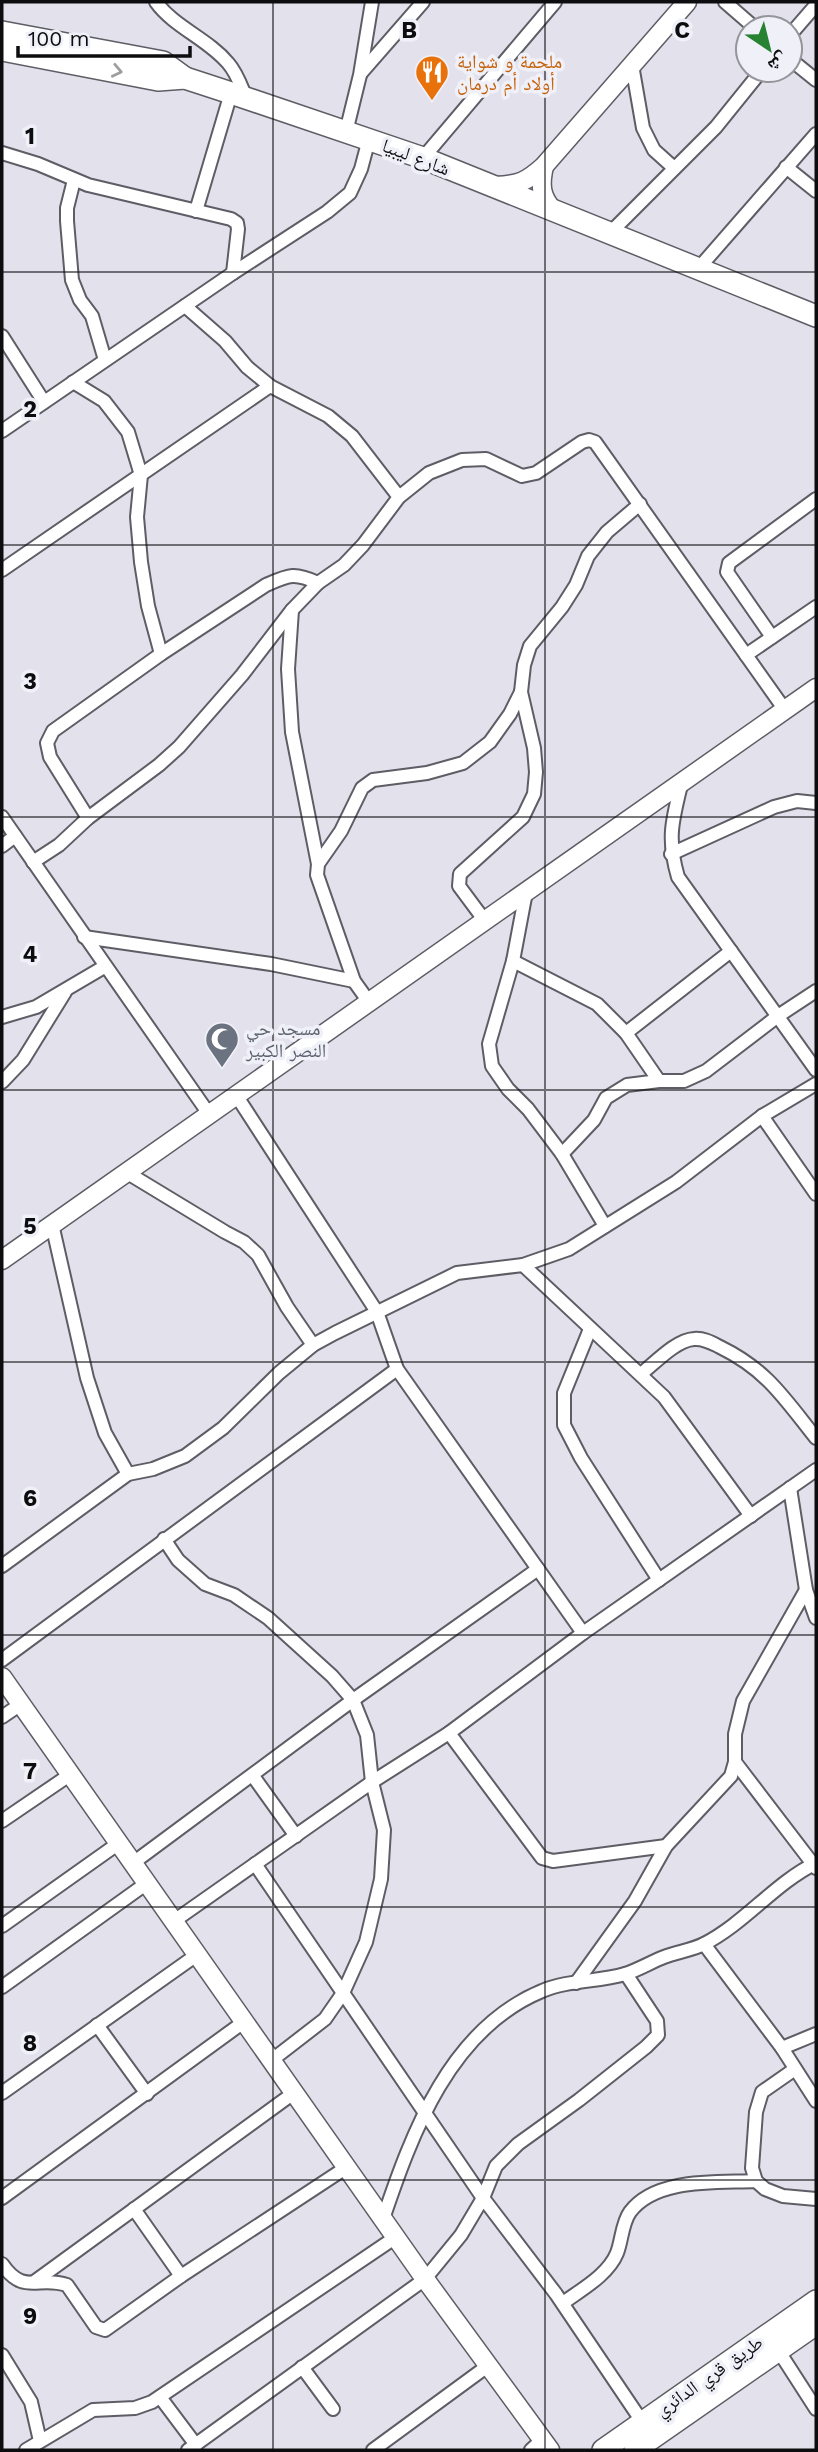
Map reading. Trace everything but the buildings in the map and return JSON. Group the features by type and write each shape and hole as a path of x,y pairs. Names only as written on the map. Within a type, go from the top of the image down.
{"highway":[{"path":"2,32 163,62 185,78"},
{"name":"شارع ليبيا","path":"2,50 158,80 185,78 239,95 423,158 816,316"},
{"name":"طريق قري الدائري","path":"603,2450 816,2301"},
{"name":"طريق قري الدائري","path":"635,2450 816,2324"}],"street":[{"path":"156,2 167,15 227,62 237,75 239,95 195,211"},
{"path":"346,132 360,75 372,2"},
{"path":"360,75 423,2"},
{"path":"423,158 555,2"},
{"path":"725,2 739,14"},
{"path":"493,187 522,183 544,166 683,3"},
{"path":"804,19 816,5"},
{"path":"632,65 643,128 654,150 674,168"},
{"path":"610,233 716,127 751,84"},
{"path":"698,269 816,134"},
{"path":"2,431 327,212 350,193 361,169 369,139"},
{"path":"2,153 38,164 74,180 122,194 231,219 237,223 233,273"},
{"path":"544,166 542,195 552,210"},
{"path":"786,167 816,191"},
{"path":"74,180 66,221 72,280 80,300 92,316 104,360"},
{"path":"185,306 270,386 328,416 352,436 399,497"},
{"path":"2,335 44,402"},
{"path":"73,382 104,401 128,432 141,475 137,517 141,562 148,606 161,654"},
{"path":"2,570 270,386"},
{"path":"33,862 60,845 88,818 179,747 242,675 292,610 318,583 344,565 363,545 399,497 429,473 462,460 486,459 522,475 536,473 589,440 594,442 785,710"},
{"path":"772,637 727,572 727,567 816,499"},
{"path":"318,864 341,831 362,788 373,780 427,773 463,763 489,742 510,715 521,692 524,665 530,646 562,607 576,585 588,556 607,532 640,504"},
{"path":"88,818 50,757 47,743 53,731 161,654 274,581 300,575 318,583"},
{"path":"746,655 816,607"},
{"path":"292,610 288,669 292,732 318,864 317,876 354,981 369,1002"},
{"path":"4,1253 52,1224 816,688"},
{"path":"485,921 459,886 460,874 523,817 534,794 534,748 521,692"},
{"path":"681,785 672,822 671,853 678,877 816,1070"},
{"path":"671,853 774,807 797,801 816,803"},
{"path":"2,817 83,937 209,1114"},
{"path":"2,846 15,836"},
{"path":"526,892 513,961 489,1044 492,1066 562,1154 605,1226"},
{"path":"83,937 271,964 354,981"},
{"path":"626,1033 731,951"},
{"path":"513,961 597,1004 626,1033 659,1081"},
{"path":"2,1017 36,1007 104,967"},
{"path":"562,1154 594,1120 606,1098 627,1086 659,1081 684,1081 706,1071 778,1016 816,991"},
{"path":"2,1082 23,1060 65,992"},
{"path":"2,1566 128,1474 153,1469 185,1456 222,1428 279,1373 313,1345 457,1273 523,1265 569,1249 676,1182 762,1116 816,1084"},
{"path":"236,1095 377,1312 397,1369 583,1633"},
{"path":"762,1116 816,1194"},
{"path":"126,1172 244,1242 258,1255 287,1307 313,1345"},
{"path":"52,1224 87,1378 105,1433 128,1474"},
{"path":"523,1265 664,1397 751,1516"},
{"path":"590,1329 564,1393 564,1425 581,1458 659,1580"},
{"path":"641,1374 679,1344 693,1338 705,1340 744,1359 766,1376 816,1438"},
{"path":"2,1660 397,1369"},
{"path":"174,1921 372,1782 449,1733 583,1633 816,1470"},
{"path":"790,1488 806,1590 816,1618"},
{"path":"164,1539 178,1560 205,1584 234,1595 268,1618 332,1676 353,1700 367,1735 372,1782 384,1830 381,1879 366,1942 344,1993 325,2019 272,2060"},
{"path":"133,1863 353,1700 538,1569"},
{"path":"576,1983 635,1901 666,1846 731,1776 735,1762 735,1734 743,1701 806,1590"},
{"path":"2,1677 383,2220 489,2365 541,2447"},
{"path":"2,1717 21,1704"},
{"path":"449,1733 542,1858 554,1861 666,1846"},
{"path":"383,2220 397,2176 424,2111 474,2039 504,2011 543,1990 625,1974 663,1957 704,1944 815,1865 735,1762"},
{"path":"2,1821 71,1774"},
{"path":"253,1776 296,1836"},
{"path":"2,1926 119,1843"},
{"path":"255,1864 483,2198 563,2303 643,2423"},
{"path":"2,1987 147,1883"},
{"path":"704,1944 782,2048 816,2099"},
{"path":"2,2093 198,1954"},
{"path":"160,2397 192,2447 425,2279 461,2235 483,2198 496,2166 518,2144 579,2100 658,2035 657,2021 625,1974"},
{"path":"2,2198 245,2021"},
{"path":"97,2025 147,2094"},
{"path":"782,2048 816,2034"},
{"path":"795,2069 762,2092 756,2112 752,2168 757,2181 765,2189 783,2196 816,2199"},
{"path":"34,2282 295,2092"},
{"path":"2,2264 15,2280 67,2285 96,2327 105,2330 181,2276 347,2167"},
{"path":"563,2303 604,2272 614,2260 627,2219 642,2201 676,2185 757,2181"},
{"path":"134,2209 181,2276"},
{"path":"26,2450 93,2410 135,2407 160,2397 396,2237"},
{"path":"778,2350 816,2409"},
{"path":"3,2360 30,2402 40,2441"},
{"path":"373,2450 489,2365"},
{"path":"302,2367 333,2409"}],"place":[{"name":"ملحمة و شواية أولاد أم درمان","path":"432,102"},
{"name":"مسجد حي النصر الكبير","path":"222,1069"}]}
